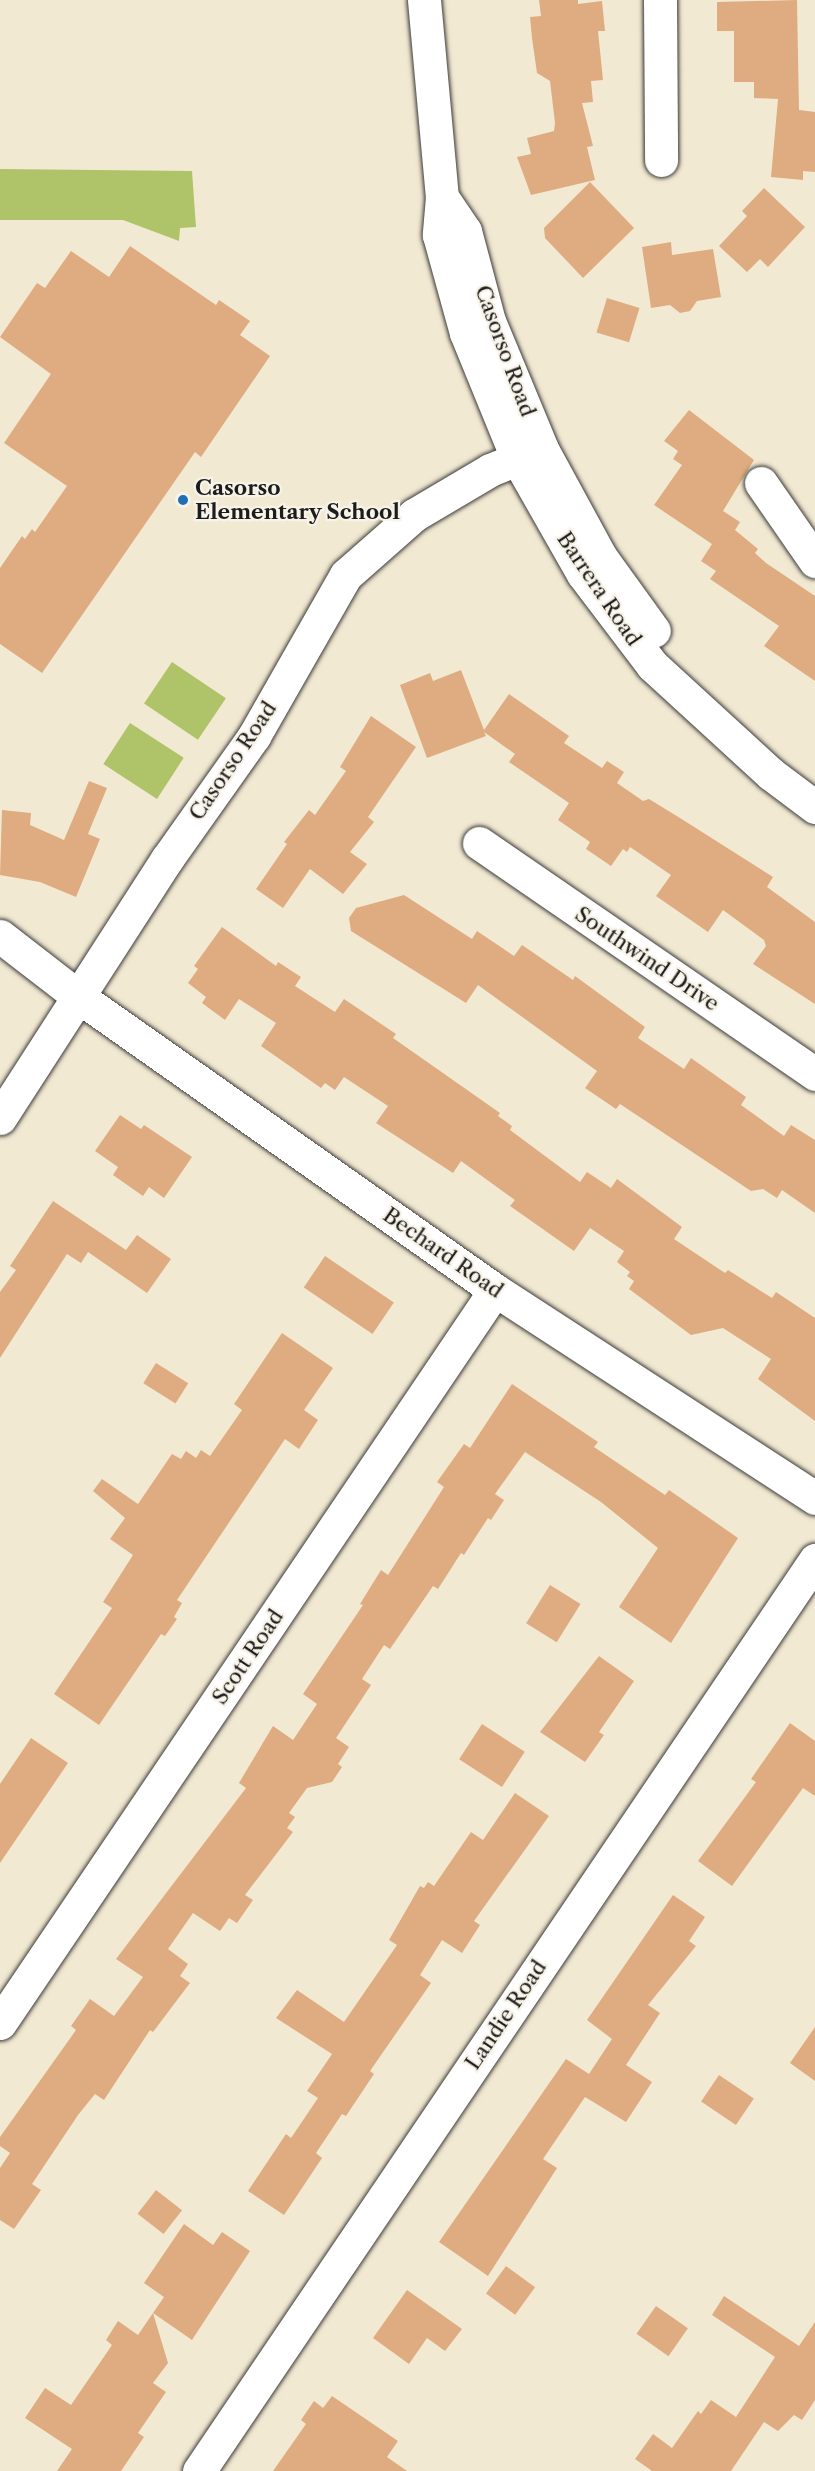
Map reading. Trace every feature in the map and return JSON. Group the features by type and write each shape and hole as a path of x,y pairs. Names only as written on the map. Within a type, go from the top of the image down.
{"street":[{"name":"Casorso Road","path":"0,1118 167,859 254,736 346,575 414,515 530,453 489,321 465,231 442,197 424,0"},
{"path":"660,0 661,160"},
{"name":"Barrera Road","path":"530,453 669,653 696,709 771,774 815,807"},
{"path":"761,483 815,561"},
{"name":"Southwind Drive","path":"479,843 815,1074"},
{"name":"Bechard Road","path":"0,936 79,997 495,1290 815,1498"},
{"name":"Scott Road","path":"0,2023 495,1290"},
{"name":"Landie Road","path":"199,2471 815,1560"}],"green space":[{"path":"0,169 192,171 196,227 180,228 179,241 123,220 0,220"},
{"path":"172,662 226,698 198,740 144,703"},
{"path":"130,723 184,758 157,799 103,764"}],"building":[{"path":"539,0 578,0 578,4 602,1 605,31 598,31 603,80 591,81 593,102 582,103 593,146 587,147 595,180 531,195 517,157 531,154 527,138 554,131 555,123 550,81 537,73 532,38 530,17 541,16"},
{"path":"797,0 799,110 815,112 815,172 803,171 803,180 771,177 778,99 754,98 754,82 734,82 734,31 717,31 717,2"},
{"path":"590,182 634,228 583,278 545,238 544,228"},
{"path":"764,188 805,227 768,267 760,259 747,272 719,246 747,216 742,211"},
{"path":"671,242 672,255 713,249 721,297 697,301 690,311 680,313 670,305 651,308 642,247"},
{"path":"130,246 216,305 219,300 250,321 240,335 270,356 201,457 195,452 42,673 0,644 0,568 22,536 25,539 32,529 35,532 67,486 4,443 51,374 0,337 37,283 45,288 71,251 109,277"},
{"path":"607,298 640,308 629,342 596,332"},
{"path":"689,410 754,460 723,511 740,522 735,530 758,549 755,553 815,596 815,681 764,646 779,626 710,579 716,571 701,561 712,544 654,505 682,465 673,459 678,451 664,441"},
{"path":"461,670 484,730 509,694 569,736 564,743 602,768 607,761 624,772 617,783 643,801 649,799 773,877 767,887 815,922 815,1004 753,964 766,946 764,940 723,910 708,932 656,896 671,875 630,847 627,852 623,849 611,866 586,849 590,842 558,820 569,803 509,762 515,754 484,732 486,736 427,758 400,685 430,673 433,681"},
{"path":"371,716 416,747 368,817 374,822 350,852 367,864 343,894 310,869 283,908 256,889 287,844 284,842 309,810 315,815 346,771 340,767"},
{"path":"89,781 107,788 88,834 100,839 76,897 40,882 0,875 2,810 31,813 30,825 64,840"},
{"path":"404,895 472,939 477,931 514,956 522,945 573,980 575,976 645,1027 638,1038 684,1069 691,1058 746,1097 741,1105 784,1136 791,1125 815,1140 815,1213 782,1190 777,1198 763,1189 751,1191 620,1104 616,1109 585,1088 597,1071 478,985 466,1003 351,931 349,918 356,908"},
{"path":"222,927 276,966 278,962 301,977 295,986 335,1012 344,999 396,1034 393,1038 500,1113 498,1116 512,1126 510,1130 580,1182 587,1172 611,1188 617,1179 682,1227 674,1239 725,1273 728,1270 772,1298 776,1292 815,1318 815,1421 758,1379 771,1359 723,1328 691,1335 629,1289 634,1281 627,1276 630,1272 617,1262 624,1251 590,1228 574,1251 510,1206 515,1200 461,1161 453,1173 376,1123 388,1106 344,1077 335,1090 325,1083 321,1088 261,1046 276,1023 239,999 225,1020 202,1003 206,997 188,983 198,969 194,966"},
{"path":"120,1115 141,1129 144,1125 192,1157 164,1198 149,1187 143,1196 113,1175 118,1167 95,1151"},
{"path":"53,1201 126,1250 137,1235 171,1259 147,1293 88,1252 81,1263 67,1254 0,1358 0,1292 16,1270 10,1266"},
{"path":"325,1256 394,1302 373,1334 304,1288"},
{"path":"282,1333 333,1368 304,1410 318,1420 299,1449 285,1439 177,1600 182,1603 174,1617 177,1619 165,1636 161,1634 99,1725 54,1694 112,1608 103,1602 133,1555 110,1539 125,1518 93,1491 102,1479 138,1504 172,1454 181,1459 186,1451 196,1458 201,1450 210,1456 242,1410 234,1404"},
{"path":"156,1363 188,1383 176,1403 143,1383"},
{"path":"512,1384 598,1442 594,1447 665,1495 669,1490 738,1538 671,1643 619,1607 658,1548 601,1502 525,1452 495,1494 504,1500 491,1520 488,1518 464,1555 461,1553 438,1589 433,1586 390,1649 384,1645 362,1679 371,1685 336,1738 349,1747 338,1764 342,1767 332,1782 307,1788 289,1813 295,1817 287,1828 293,1832 245,1895 253,1900 237,1923 229,1918 220,1931 193,1913 168,1949 188,1964 180,1976 190,1983 153,2032 150,2030 104,2100 95,2094 78,2115 32,2184 41,2190 14,2229 0,2220 0,2168 10,2153 0,2146 0,2137 76,2030 71,2026 90,1999 114,2016 143,1977 116,1959 246,1788 239,1783 273,1726 293,1740 317,1704 303,1694 363,1605 360,1604 381,1570 388,1575 444,1487 437,1482 464,1444 470,1448"},
{"path":"550,1585 581,1604 557,1642 526,1623"},
{"path":"599,1656 634,1681 599,1732 604,1735 585,1762 540,1732"},
{"path":"790,1723 815,1741 815,1796 803,1788 732,1886 698,1861 756,1782 751,1779"},
{"path":"482,1724 525,1752 502,1787 459,1759"},
{"path":"31,1738 68,1763 0,1863 0,1784"},
{"path":"515,1793 549,1816 474,1921 480,1925 462,1953 442,1940 420,1975 431,1983 370,2071 374,2074 346,2116 342,2114 316,2153 322,2158 284,2215 248,2191 286,2134 291,2138 318,2098 307,2091 332,2054 276,2018 297,1990 344,2022 397,1945 389,1940 420,1886 424,1888 428,1882 434,1886 471,1832 483,1840"},
{"path":"673,1895 705,1917 689,1941 696,1946 648,2005 660,2013 626,2065 652,2082 626,2122 585,2097 543,2159 557,2168 488,2276 439,2242 566,2059 589,2074 612,2039 587,2020"},
{"path":"815,2027 815,2081 790,2063"},
{"path":"719,2075 754,2098 736,2125 701,2102"},
{"path":"156,2190 182,2210 164,2234 138,2214"},
{"path":"184,2224 213,2245 222,2232 250,2251 192,2340 153,2313 164,2297 144,2283"},
{"path":"506,2266 535,2287 515,2315 486,2294"},
{"path":"407,2290 462,2329 445,2351 427,2338 409,2364 373,2338"},
{"path":"724,2296 799,2346 815,2322 815,2400 802,2420 794,2415 778,2431 764,2422 731,2471 652,2471 635,2459 653,2434 672,2448 698,2411 701,2414 711,2400 736,2417 775,2357 712,2315"},
{"path":"656,2306 688,2328 668,2356 636,2334"},
{"path":"153,2313 168,2363 153,2383 166,2392 138,2433 144,2437 121,2471 57,2471 72,2449 25,2418 45,2388 71,2405 112,2345 106,2340 118,2321 138,2335"},
{"path":"332,2396 398,2441 387,2457 407,2471 273,2471 306,2424 301,2420 314,2401 323,2408"}],"place":[{"name":"Casorso Elementary School","path":"183,500"}]}
